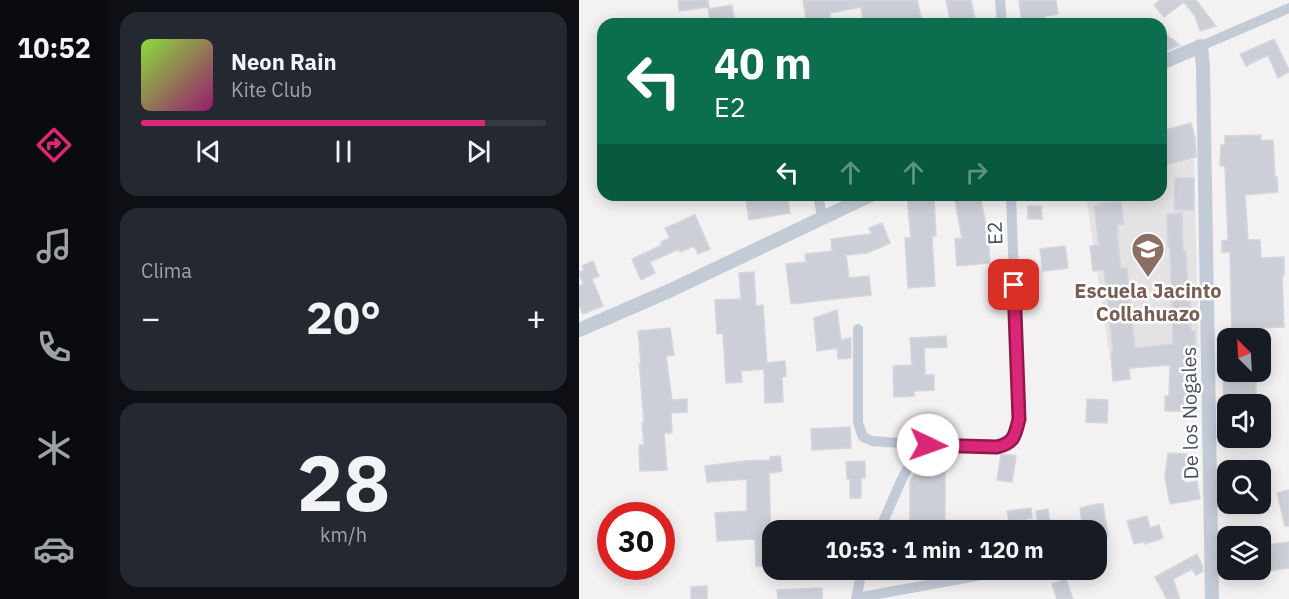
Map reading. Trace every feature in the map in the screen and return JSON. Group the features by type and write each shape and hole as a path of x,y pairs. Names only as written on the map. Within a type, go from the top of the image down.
{"street":[{"path":"1000,0 1002,18"},
{"path":"1167,60 1289,8"},
{"name":"De los Nogales","path":"1202,45 1212,599"},
{"path":"819,201 822,217"},
{"path":"579,330 669,291 858,201"},
{"name":"E2","path":"918,448 928,445 997,447 1010,442 1016,433 1019,419 1011,201"},
{"path":"858,329 858,423 863,438 918,448 884,520"},
{"path":"860,580 856,598 955,580"}],"shaded area":[{"name":"Escuela Jacinto Collahuazo","path":"1194,159 1199,362 1112,371 1087,201 1167,201 1167,166"}],"building":[{"path":"678,0 708,0 709,7 679,11"},
{"path":"803,0 917,0 922,18 863,18 861,7 830,13 831,18 806,18"},
{"path":"946,0 971,0 975,18 950,18"},
{"path":"1019,0 1056,0 1058,14 1045,16 1045,18 1021,18"},
{"path":"1160,0 1196,0 1216,26 1200,31 1195,16 1184,2 1164,17 1154,5"},
{"path":"732,5 734,18 710,18 708,9"},
{"path":"1167,35 1180,45 1167,50"},
{"path":"1274,39 1289,70 1278,78 1268,55 1246,66 1240,54"},
{"path":"1191,123 1196,157 1167,165 1167,129"},
{"path":"1261,135 1261,141 1273,140 1278,192 1245,195 1248,240 1260,240 1261,258 1284,257 1284,276 1282,276 1284,327 1232,328 1230,252 1222,252 1222,241 1228,240 1225,166 1220,166 1221,145 1225,145 1225,136"},
{"path":"1175,178 1194,178 1194,210 1174,210"},
{"path":"746,201 788,201 790,213 749,220"},
{"path":"907,201 934,201 936,236 932,236 935,286 908,288 905,238 911,238"},
{"path":"955,201 981,201 988,236 990,263 957,266 955,239 962,238"},
{"path":"1121,201 1124,224 1117,225 1117,235 1121,268 1127,268 1135,348 1173,344 1167,214 1182,213 1183,251 1186,251 1188,292 1190,292 1191,331 1195,331 1195,365 1198,365 1197,402 1185,402 1184,411 1165,411 1165,396 1169,396 1170,365 1129,368 1130,379 1113,381 1111,353 1113,352 1104,270 1093,271 1090,246 1099,245 1094,206"},
{"path":"1028,206 1041,206 1042,219 1028,219"},
{"path":"695,215 710,249 698,254 694,246 680,252 679,249 650,262 655,273 641,280 632,259 662,245 661,242 670,238 665,228"},
{"path":"882,223 890,243 867,253 846,255 849,278 869,276 871,295 791,304 786,264 806,262 805,254 832,251 831,239 872,234 869,228"},
{"path":"1065,246 1068,268 1043,271 1040,249"},
{"path":"593,261 599,276 592,279 603,306 583,314 579,306 579,286 583,284 579,272 584,270 582,266"},
{"path":"754,272 756,306 763,305 767,363 785,361 786,376 782,377 783,402 765,403 764,369 741,371 742,382 726,383 723,333 717,334 715,300 741,299 739,273"},
{"path":"837,310 841,340 851,338 851,358 838,359 837,348 817,351 814,318"},
{"path":"670,328 674,355 666,356 672,400 687,399 687,412 671,413 672,433 664,433 667,470 640,471 639,445 644,445 642,423 644,423 638,331"},
{"path":"946,336 947,347 924,348 925,375 934,375 934,390 914,391 914,396 894,397 893,366 912,365 910,338"},
{"path":"1223,382 1256,382 1256,394 1224,394"},
{"path":"1087,399 1108,400 1107,423 1086,422"},
{"path":"850,427 851,448 812,450 811,429"},
{"path":"1168,453 1187,454 1184,483 1197,481 1200,499 1170,504 1165,477"},
{"path":"1001,454 1016,456 1012,482 997,480"},
{"path":"780,456 782,471 769,473 770,520 762,520 762,566 756,566 755,539 717,541 715,513 747,511 747,479 707,482 705,466 770,460 770,457"},
{"path":"926,458 945,458 945,520 910,520 910,480"},
{"path":"865,461 865,478 861,478 861,498 850,498 850,479 847,479 846,462"},
{"path":"1289,490 1289,526 1285,526 1277,493"},
{"path":"1103,504 1106,520 1082,520 1080,508"},
{"path":"1031,508 1032,518 1009,520 1007,511"},
{"path":"1048,509 1050,520 1037,520 1036,511"},
{"path":"1147,516 1150,528 1159,525 1163,538 1145,544 1144,542 1134,544 1127,521"},
{"path":"1289,542 1289,568 1271,570 1271,544"},
{"path":"1197,554 1203,571 1196,575 1192,569 1173,579 1180,599 1167,599 1155,577"},
{"path":"1066,580 1073,599 1057,599 1052,584"},
{"path":"707,586 707,599 691,599 691,587"},
{"path":"822,588 822,599 778,599 777,590"}],"place":[{"name":"Escuela Jacinto Collahuazo","path":"1148,278"}],"route":[{"path":"928,445 984,448 1005,445 1013,439 1019,419 1014,285"}]}
